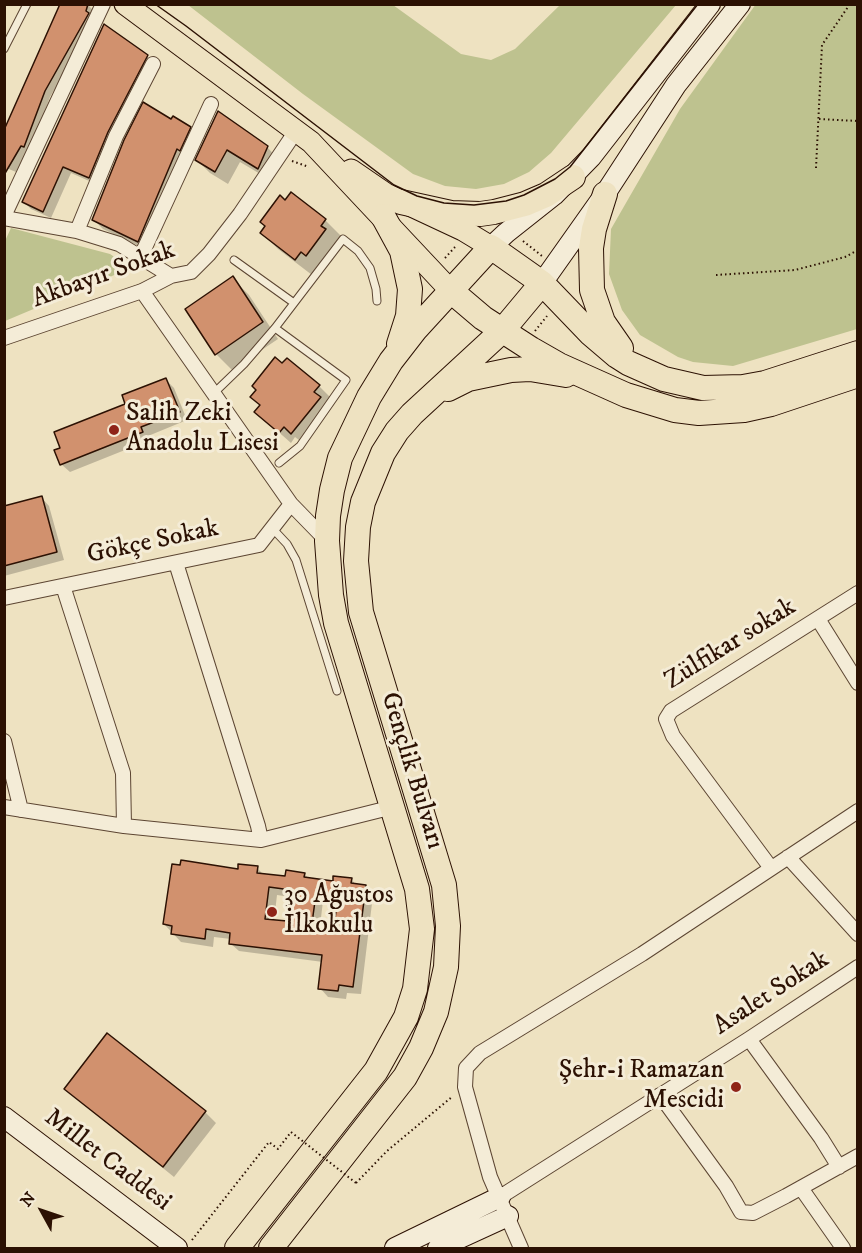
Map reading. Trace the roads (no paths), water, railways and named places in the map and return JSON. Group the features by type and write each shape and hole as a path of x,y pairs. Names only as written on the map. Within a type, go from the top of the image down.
{"highway":[{"path":"392,361 404,332 410,289 392,209 480,214 494,212 525,204 546,195 573,177"},
{"path":"605,194 594,229 591,248 592,290 597,306 610,334 622,349 634,360 664,379"},
{"path":"491,247 546,272 590,333 628,363 664,379 703,388 743,387 765,383 858,353"},
{"name":"Gençlik Bulvarı","path":"237,1248 376,1071 406,1017 415,989 422,929 417,889 336,623 327,540 328,516 340,458 369,397 415,330 491,247"},
{"name":"Gençlik Bulvarı","path":"272,1248 405,1077 421,1048 436,1012 446,967 448,926 444,885 361,612 356,561 358,527 363,502 383,453 397,431 412,414 502,331 546,272"},
{"path":"450,290 483,318 531,349 595,382 650,403 699,413 744,410 771,404 858,375"},
{"path":"412,414 451,387 487,374 530,369 595,382"}],"main road":[{"path":"125,4 304,137 392,209 450,290"},
{"path":"148,4 202,63"},
{"path":"392,209 463,230 491,247 573,177 710,4"},
{"path":"546,272 605,194 676,85 740,4"},
{"name":"Millet Caddesi","path":"4,1117 184,1244"},
{"path":"395,1248 500,1197"},
{"path":"438,1248 508,1216"}],"street":[{"path":"103,4 4,217 76,231 119,244 171,276"},
{"path":"76,231 116,136 153,64"},
{"path":"141,256 211,104"},
{"name":"Akbayır Sokak","path":"4,338 142,291 171,276 190,272 209,254 240,214 279,157 304,137"},
{"path":"142,291 291,504 327,540"},
{"name":"Gökçe Sokak","path":"4,598 260,545 291,504"},
{"path":"176,562 261,840"},
{"path":"63,586 123,772 124,826"},
{"name":"Zülfikar sokak","path":"771,868 673,736 666,719 671,711 858,593"},
{"path":"818,619 858,683"},
{"path":"4,741 21,810"},
{"path":"4,807 124,826 261,840 393,807"},
{"path":"521,1248 490,1177 465,1088 466,1068 480,1053 642,954 858,811"},
{"path":"788,857 858,934"},
{"name":"Asalet Sokak","path":"500,1197 858,967"},
{"path":"748,1039 821,1138 839,1167"},
{"path":"660,1095 726,1186 741,1212 753,1213 858,1156"},
{"path":"801,1188 843,1248"}],"lane":[{"path":"4,49 27,4"},
{"path":"214,393 244,364 275,328 343,239 358,251 370,268 377,300"},
{"path":"234,260 294,303"},
{"path":"275,328 346,380 300,446 279,463"},
{"path":"273,528 287,544 296,560 337,691"}],"tram line":[{"path":"155,4 394,185 417,196 444,203 474,205 506,201 524,195 555,179 570,167 698,4"}],"place":[{"name":"Salih Zeki Anadolu Lisesi","path":"114,430"},
{"name":"30 Ağustos İlkokulu","path":"272,912"},
{"name":"Şehr-i Ramazan Mescidi","path":"736,1087"}]}
